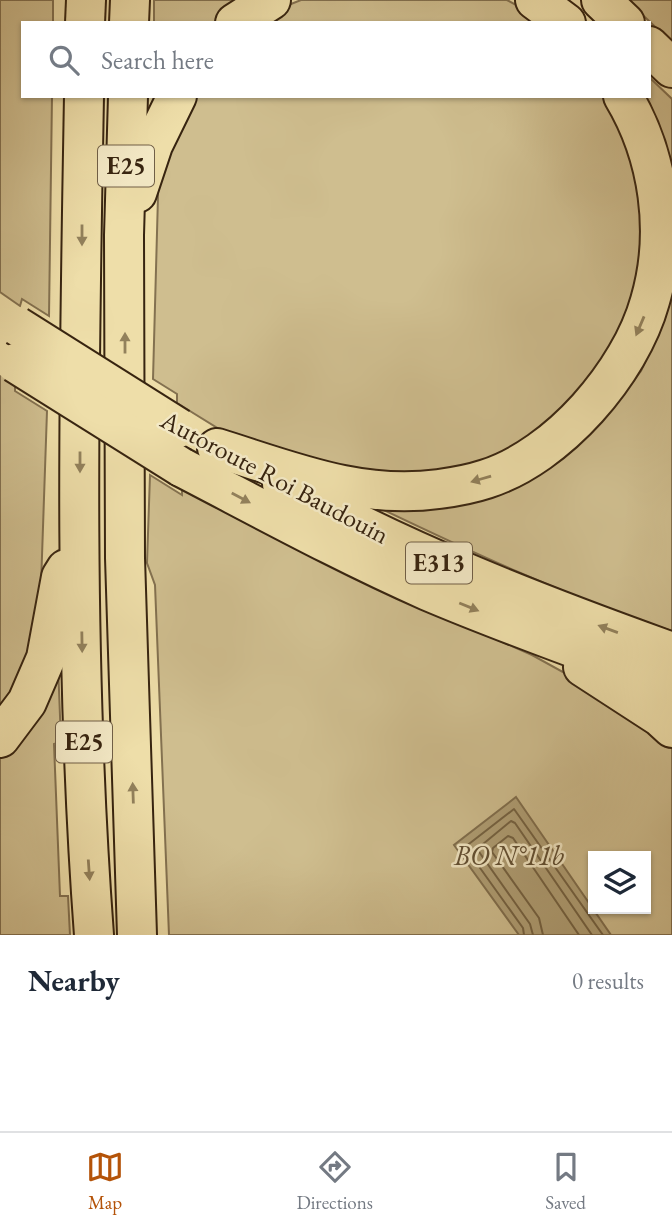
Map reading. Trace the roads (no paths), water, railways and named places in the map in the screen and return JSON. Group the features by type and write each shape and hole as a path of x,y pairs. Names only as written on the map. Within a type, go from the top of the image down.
{"highway":[{"path":"85,21 86,0"},
{"path":"129,21 130,0"},
{"path":"238,21 271,0"},
{"path":"535,0 563,21"},
{"path":"601,0 623,21"},
{"path":"651,48 672,68"},
{"name":"E25","path":"84,98 79,550 86,833 94,935"},
{"name":"E25","path":"128,98 124,235 125,558 137,935"},
{"path":"124,235 153,145 176,98"},
{"path":"217,448 358,489 395,493 440,489 487,479 555,441 583,414 613,377 633,342 650,302 658,256 660,207 648,151 637,119 624,98"},
{"name":"Autoroute Roi Baudouin","path":"8,339 217,448 319,505 440,564 575,618 672,652"},
{"name":"E313","path":"8,339 181,467 307,533 415,584 538,636 672,684"},
{"path":"0,738 27,702 46,658 61,577 79,550"},
{"path":"538,636 660,717 672,728"}],"water":[{"name":"BO N°11b","path":"516,797 588,902 588,914 597,914 611,935 519,935 454,845"}]}
